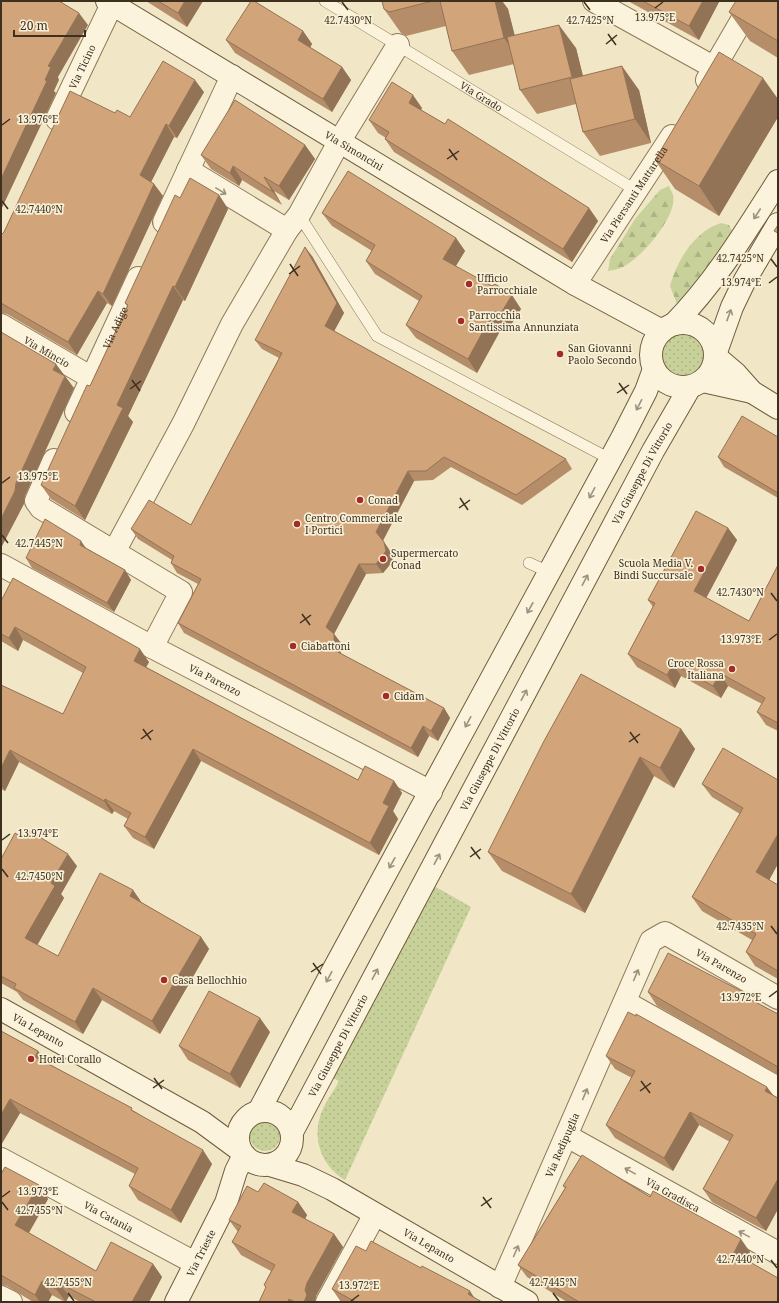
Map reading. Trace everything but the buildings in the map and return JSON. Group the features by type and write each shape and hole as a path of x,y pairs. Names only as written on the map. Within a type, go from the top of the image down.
{"street":[{"path":"594,1 715,68"},
{"path":"698,95 753,1"},
{"name":"Via Simoncini","path":"109,3 602,300 668,327"},
{"name":"Via Ticino","path":"49,136 109,3"},
{"path":"152,647 181,592 114,552 183,424 232,324 398,45"},
{"name":"Via Adige","path":"114,552 41,508 36,501 232,76"},
{"name":"Via Piersanti Mattarella","path":"575,284 637,191 681,121"},
{"path":"188,170 293,223"},
{"path":"202,1122 254,1114 276,1113 289,1124 291,1138 284,1158 254,1159 238,1136 239,1128 254,1114 289,1052 550,572 646,391 657,336 697,300 722,267 778,181"},
{"path":"697,384 710,374 732,307 745,280 778,224"},
{"name":"Via Simoncini","path":"602,300 639,334 653,360"},
{"path":"668,327 684,322 702,328 709,334 716,354 752,392 778,408"},
{"name":"Via Mincio","path":"1,325 92,378"},
{"path":"653,360 661,378 669,384 679,387 697,384 752,392"},
{"name":"Via Giuseppe Di Vittorio","path":"291,1138 653,451 697,384"},
{"name":"Via Parenzo","path":"1,565 152,647 431,792"},
{"name":"Via Parenzo","path":"665,933 778,998"},
{"name":"Via Redipuglia","path":"500,1287 651,941 665,933"},
{"path":"625,1002 778,1088"},
{"name":"Via Lepanto","path":"1,1009 202,1122 254,1159 303,1175 332,1189 374,1216 527,1302"},
{"name":"Via Gradisca","path":"567,1136 778,1253"},
{"name":"Via Lepanto","path":"291,1138 332,1189"},
{"name":"Via Catania","path":"1,1159 195,1263"},
{"name":"Via Trieste","path":"176,1302 226,1204 252,1178 254,1159"},
{"path":"327,1302 374,1216"},
{"path":"1,1297 11,1302"}],"lane":[{"name":"Via Grado","path":"325,1 637,191"},
{"path":"293,223 377,336 610,459"},
{"path":"529,563 550,572"}],"green space":[{"path":"669,186 673,195 673,204 670,214 657,236 631,262 621,268 608,271 610,259 635,219 660,190"},
{"path":"721,223 729,225 734,235 688,297 677,304 670,286 677,266 688,248 695,240 712,227"},
{"path":"678,326 690,326 705,334 713,349 713,361 705,376 690,384 678,384 663,376 655,361 655,349 663,334"},
{"path":"434,886 471,907 345,1180 330,1167 324,1159 318,1141 319,1121 322,1111 339,1081 331,1077"},
{"path":"265,1121 276,1125 280,1136 276,1147 265,1151 254,1147 250,1136 254,1125"}],"place":[{"name":"Ufficio Parrocchiale","path":"469,284"},
{"name":"Parrocchia Santissima Annunziata","path":"461,321"},
{"name":"San Giovanni Paolo Secondo","path":"560,354"},
{"name":"Conad","path":"360,500"},
{"name":"Centro Commerciale I Portici","path":"297,524"},
{"name":"Supermercato Conad","path":"383,559"},
{"name":"Scuola Media V. Bindi Succursale","path":"701,569"},
{"name":"Ciabattoni","path":"293,646"},
{"name":"Croce Rossa Italiana","path":"732,669"},
{"name":"Cidam","path":"386,696"},
{"name":"Casa Bellochhio","path":"164,980"},
{"name":"Hotel Corallo","path":"31,1059"}]}
